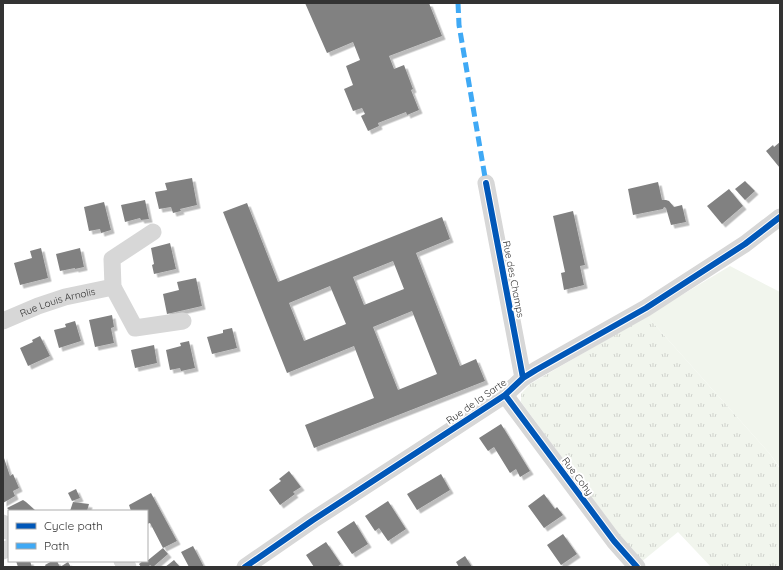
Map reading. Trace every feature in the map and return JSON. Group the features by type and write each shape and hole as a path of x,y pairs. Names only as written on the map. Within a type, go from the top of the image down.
{"street":[{"name":"Rue des Champs","path":"486,183 523,378"},
{"name":"Rue de la Sarte","path":"246,567 313,520 505,395 523,378 646,308 745,244 780,217"},
{"path":"153,232 112,259 113,287 135,328 183,320"},
{"name":"Rue Louis Arnolis","path":"3,321 38,306 65,297 113,287"},
{"name":"Rue Cohy","path":"505,395 614,541 637,567"}],"green space":[{"path":"730,266 780,292 780,468 770,454 647,316"},
{"path":"647,316 770,454 780,469 780,567 711,567 678,532 640,563 521,402 521,394 530,384"}],"building":[{"path":"305,3 429,3 442,36 389,56 394,69 404,65 413,89 411,90 419,110 407,115 406,112 378,123 379,126 368,131 361,116 365,114 362,108 353,111 344,89 353,85 346,66 360,60 353,42 327,53"},
{"path":"780,142 780,168 766,151 773,145 774,147"},
{"path":"192,178 197,205 180,209 181,211 173,213 171,207 159,209 155,192 167,190 165,183"},
{"path":"745,181 755,191 745,200 735,189"},
{"path":"658,182 662,200 669,201 674,207 682,205 686,222 671,225 666,208 664,207 663,209 633,215 628,189"},
{"path":"729,189 743,206 722,224 707,206"},
{"path":"145,200 149,219 141,220 140,218 125,222 121,205"},
{"path":"104,202 111,230 101,233 100,229 89,231 84,207"},
{"path":"247,203 278,282 442,217 450,239 416,253 460,366 476,359 485,381 314,448 305,425 374,398 354,346 287,373 223,212","holes":["393,261 404,289 364,305 353,277","330,286 346,324 304,341 289,303","412,311 437,374 398,390 373,327"]},
{"path":"573,211 585,265 580,266 584,285 564,290 561,273 565,272 553,216"},
{"path":"170,243 176,269 154,274 151,248"},
{"path":"41,248 48,278 20,285 14,263 32,258 30,251"},
{"path":"80,248 84,267 60,271 56,254"},
{"path":"196,278 202,306 167,314 163,294 179,290 177,282"},
{"path":"112,315 114,327 111,328 114,343 95,347 89,320"},
{"path":"75,321 81,341 59,348 54,330 66,327 65,324"},
{"path":"232,328 237,348 212,354 207,337 223,333 223,330"},
{"path":"40,336 50,356 28,366 20,348 33,342 32,340"},
{"path":"189,341 195,368 181,371 180,368 170,370 166,350 181,346 180,343"},
{"path":"154,345 157,363 135,368 131,350"},
{"path":"501,424 530,471 520,477 516,469 510,473 494,447 488,451 479,438"},
{"path":"3,455 10,476 13,474 19,488 13,491 15,496 3,503"},
{"path":"289,471 301,487 293,492 295,494 280,505 269,490 281,481 279,479"},
{"path":"441,474 450,490 417,510 407,494"},
{"path":"76,489 80,498 72,501 68,493"},
{"path":"151,493 177,541 163,548 150,523 148,524 148,510 131,510 129,505"},
{"path":"544,494 555,509 557,507 563,515 544,528 528,506"},
{"path":"23,500 35,510 9,510 7,508"},
{"path":"388,501 406,529 388,541 379,528 375,531 365,516"},
{"path":"73,502 89,504 87,510 70,510"},
{"path":"354,521 368,544 352,554 337,532"},
{"path":"563,534 577,554 561,565 547,545"},
{"path":"326,542 341,564 337,567 314,567 306,555"},
{"path":"193,546 204,567 189,567 181,552"},
{"path":"163,548 168,554 153,567 150,565 148,567 141,567 139,564 142,562 148,562 148,560"},
{"path":"465,556 472,567 459,567 456,562"},
{"path":"174,560 180,567 165,567 169,564"},
{"path":"16,562 30,562 32,567 18,567"},
{"path":"50,562 58,562 60,567 46,567 45,565"},
{"path":"68,562 71,567 60,567"}],"marked path":[{"path":"458,3 459,25 486,183"}],"cycle path":[{"path":"486,183 523,378"},
{"path":"245,567 313,520 505,395 523,378 646,308 745,244 780,217"},
{"path":"505,395 614,541 637,567"}]}
